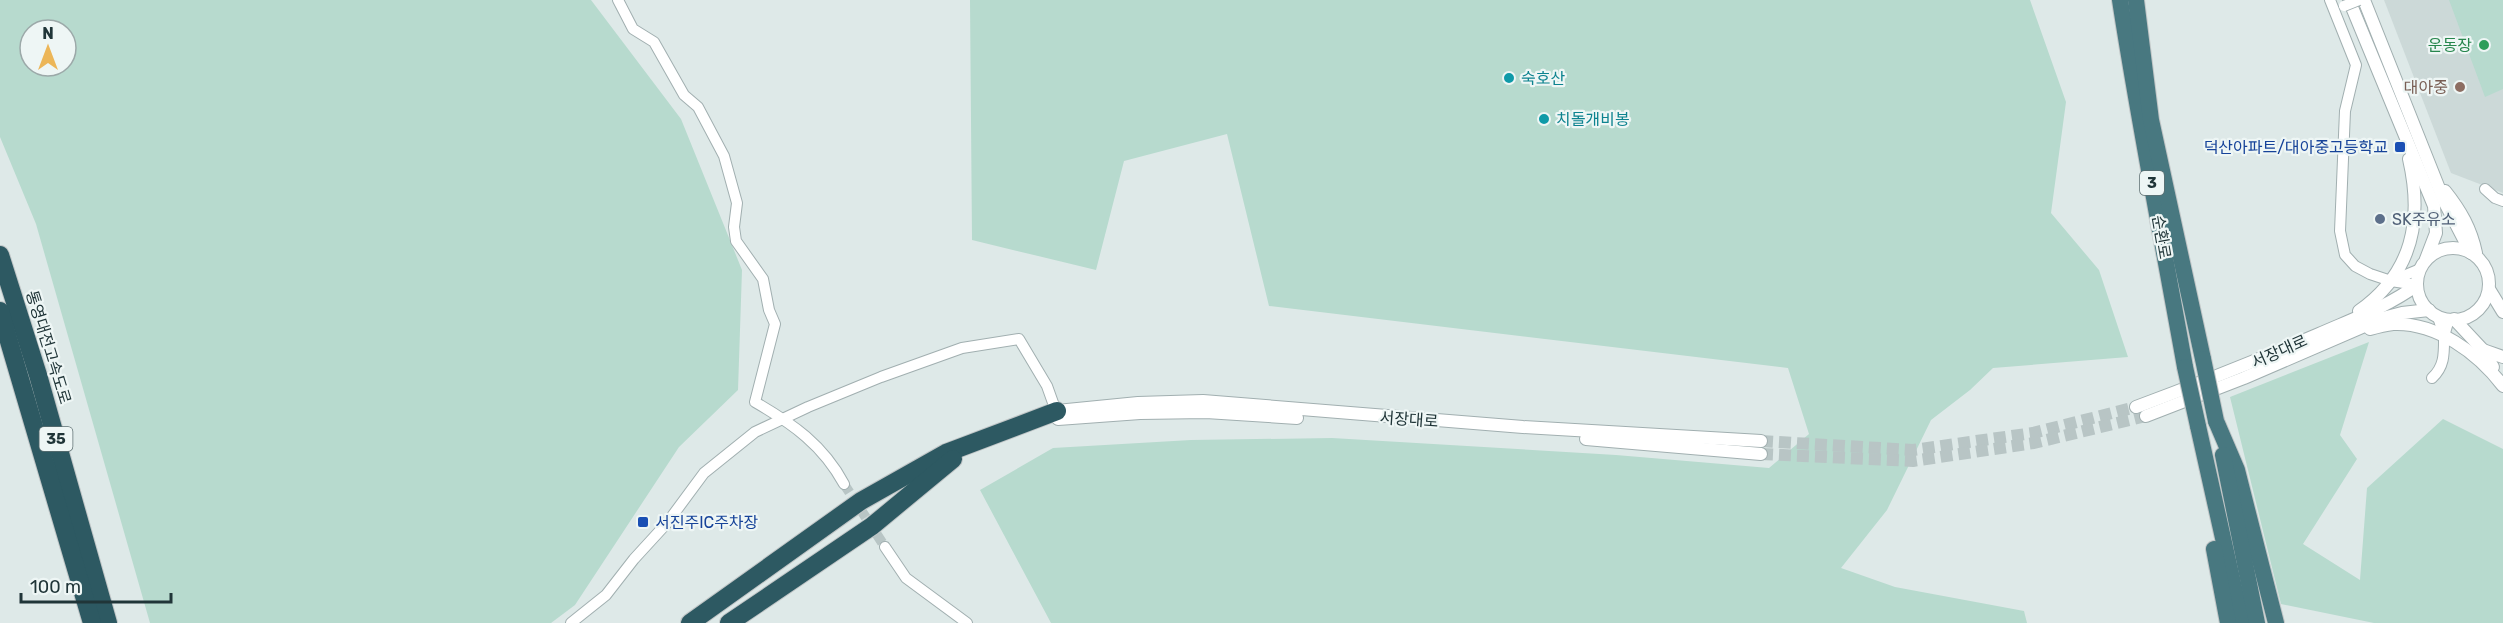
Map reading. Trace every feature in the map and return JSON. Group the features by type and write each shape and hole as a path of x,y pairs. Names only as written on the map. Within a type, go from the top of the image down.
{"highway":[{"name":"순환로","path":"2120,0 2138,116 2198,426"},
{"name":"순환로","path":"2136,0 2151,120 2216,422"},
{"name":"통영대전고속도로","path":"0,255 38,375 108,623"},
{"name":"35","path":"0,311 92,623"},
{"path":"690,623 861,501 946,453 1058,415"},
{"path":"729,623 872,526 950,460 1058,415"},
{"path":"2216,422 2237,470 2276,623"},
{"name":"3","path":"2216,422 2257,623"},
{"path":"2198,426 2211,531 2228,623"},
{"name":"3","path":"2198,426 2242,623"},
{"path":"99,590 114,623"}],"street":[{"path":"618,0 633,29 654,42 684,95 698,107 724,156 737,203 734,227 736,241 764,279 769,310 774,324 755,402 783,419 818,446 833,464 844,484"},
{"path":"2330,0 2342,6 2427,183 2434,206 2436,233 2417,285 2422,303 2443,316 2483,350 2503,385"},
{"path":"2342,6 2359,0"},
{"path":"2364,0 2436,178 2466,221 2472,234 2474,255"},
{"path":"2342,6 2356,65 2345,111 2340,231 2345,255 2355,266 2370,274 2391,281 2417,285"},
{"path":"2330,329 2376,299 2391,281 2407,255 2415,226 2413,175 2404,138"},
{"path":"2485,189 2495,198 2503,201"},
{"path":"2391,281 2423,264 2436,252 2448,248 2460,249 2474,255 2487,272 2489,289 2503,312"},
{"name":"서장대로","path":"2136,407 2240,368 2330,329 2400,297 2417,285"},
{"path":"2443,316 2473,313 2485,299 2489,289"},
{"name":"서장대로","path":"2146,416 2244,378 2383,318 2402,313 2443,316"},
{"path":"2432,378 2441,370 2443,363 2443,316"},
{"path":"2348,333 2393,324 2416,326 2444,336 2488,366 2503,385"},
{"path":"571,623 606,595 634,559 667,523 704,473 755,432 880,377 962,348 1019,339 1047,386 1058,415"},
{"path":"2483,350 2503,357"},
{"name":"서장대로","path":"1058,415 1206,412 1761,448"},
{"path":"885,547 906,578 967,623"}],"shaded area":[{"name":"대아중","path":"2384,0 2503,0 2503,193 2451,173"}],"green space":[{"path":"0,0 591,0 681,119 742,270 738,390 679,447 575,605 551,623 150,623 36,224 0,137"},
{"path":"970,0 2030,0 2066,102 2051,213 2099,270 2128,357 1993,368 1970,390 1931,420 1887,510 1841,568 1895,587 2024,611 2027,623 1051,623 980,490 1053,448 1191,440 1332,438 1616,455 1769,468 1809,434 1788,368 1269,306 1227,134 1124,161 1096,270 972,240"},
{"name":"운동장","path":"2449,0 2503,0 2503,89 2485,97"},
{"path":"2369,342 2340,435 2357,459 2303,544 2360,580 2367,488 2443,419 2503,449 2503,623 2374,623 2281,604 2230,397"}],"tunnel":[{"path":"1761,441 1913,450 2033,433 2136,407"},
{"path":"1761,454 1913,461 2034,443 2146,416"},
{"path":"844,484 885,547"}],"place":[{"name":"운동장","path":"2484,45"},
{"name":"숙호산","path":"1509,78"},
{"name":"대아중","path":"2460,87"},
{"name":"치돌개비봉","path":"1544,119"},
{"name":"덕산아파트/대아중고등학교","path":"2400,147"},
{"name":"SK주유소","path":"2380,219"},
{"name":"서진주IC주차장","path":"643,522"}]}
